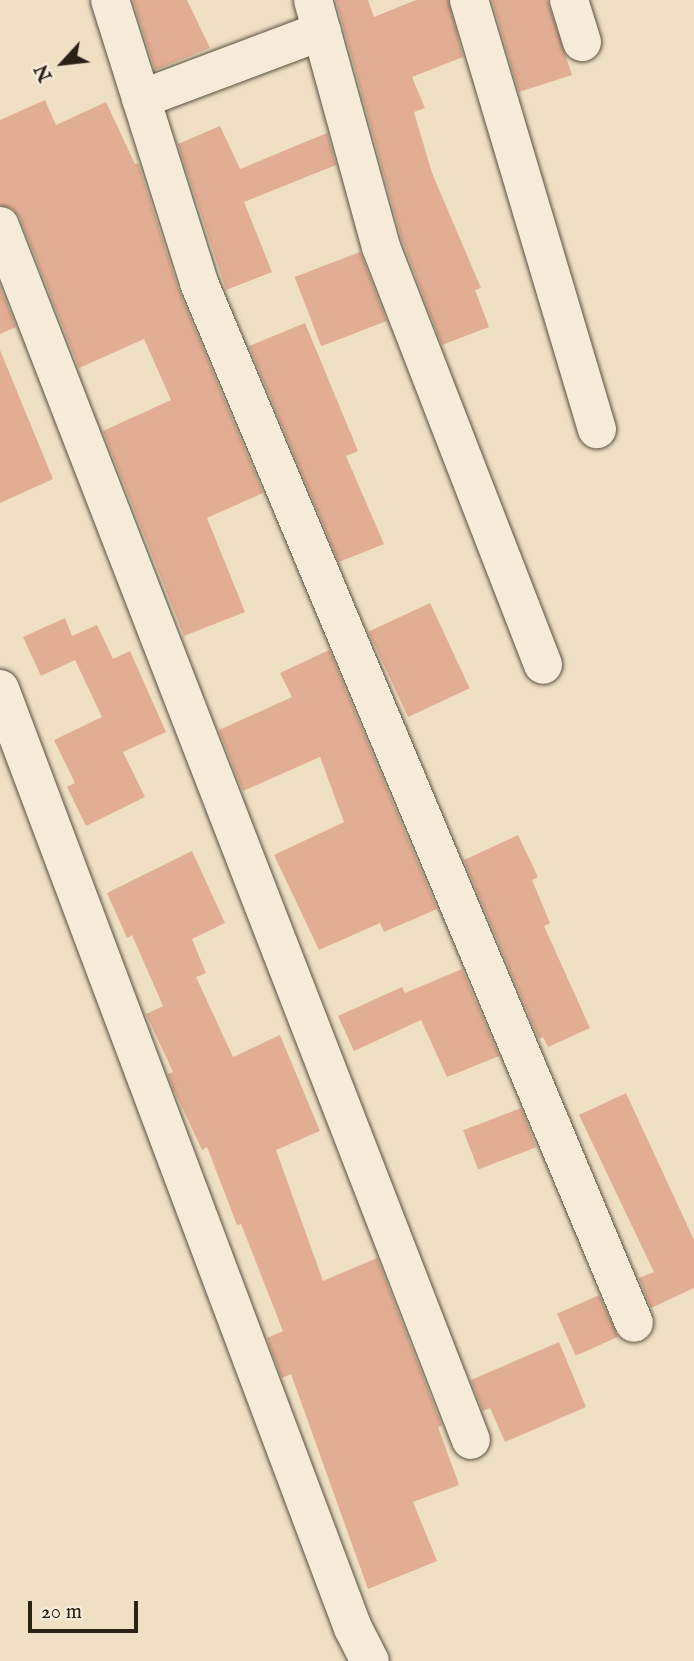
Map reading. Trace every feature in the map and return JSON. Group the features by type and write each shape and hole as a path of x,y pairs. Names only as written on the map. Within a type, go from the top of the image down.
{"street":[{"path":"110,0 199,283 634,1322"},
{"path":"469,0 597,429"},
{"path":"569,0 582,42"},
{"path":"141,99 317,15 381,247 543,664"},
{"path":"0,226 471,1440"},
{"path":"0,689 353,1628 370,1661"}],"building":[{"path":"133,0 187,0 210,48 155,70"},
{"path":"336,0 368,0 374,17 416,0 448,0 463,57 412,77 425,108 414,112 432,173 481,288 475,290 489,327 442,345 402,240"},
{"path":"492,0 547,0 572,75 519,92"},
{"path":"45,100 56,125 106,102 135,164 138,163 179,291 263,493 207,518 245,612 184,636 103,431 171,400 144,339 79,368 20,218 13,209 0,205 0,120"},
{"path":"220,126 240,169 327,133 336,165 244,202 272,272 226,290 178,144"},
{"path":"360,252 387,321 321,346 295,277"},
{"path":"0,286 16,327 0,334"},
{"path":"305,323 358,451 346,456 384,544 339,562 249,346"},
{"path":"0,350 53,479 0,503"},
{"path":"430,603 470,688 408,717 368,632"},
{"path":"65,618 72,636 97,625 113,659 130,651 166,732 123,752 145,797 86,826 67,787 75,783 54,740 102,717 75,660 41,676 23,637"},
{"path":"329,650 437,909 384,932 380,923 319,950 274,855 344,822 320,757 243,791 219,730 292,697 280,673"},
{"path":"518,835 538,877 532,880 550,923 544,926 590,1028 548,1047 543,1037 539,1039 464,860"},
{"path":"192,851 225,923 192,939 206,973 196,977 233,1057 280,1035 320,1131 276,1150 323,1281 377,1258 442,1426 438,1427 459,1485 413,1502 437,1561 368,1589 291,1374 282,1378 267,1338 283,1331 207,1147 202,1150 173,1088 168,1074 173,1072 146,1014 163,1006 132,935 127,938 107,893"},
{"path":"462,969 499,1056 447,1077 421,1020 354,1051 338,1016 402,987 405,993"},
{"path":"626,1093 694,1240 694,1288 651,1308 639,1278 654,1272 579,1115"},
{"path":"521,1108 536,1147 478,1169 463,1130"},
{"path":"599,1295 618,1337 576,1356 557,1314"},
{"path":"559,1342 586,1407 505,1442 490,1408 483,1411 471,1380"}]}
